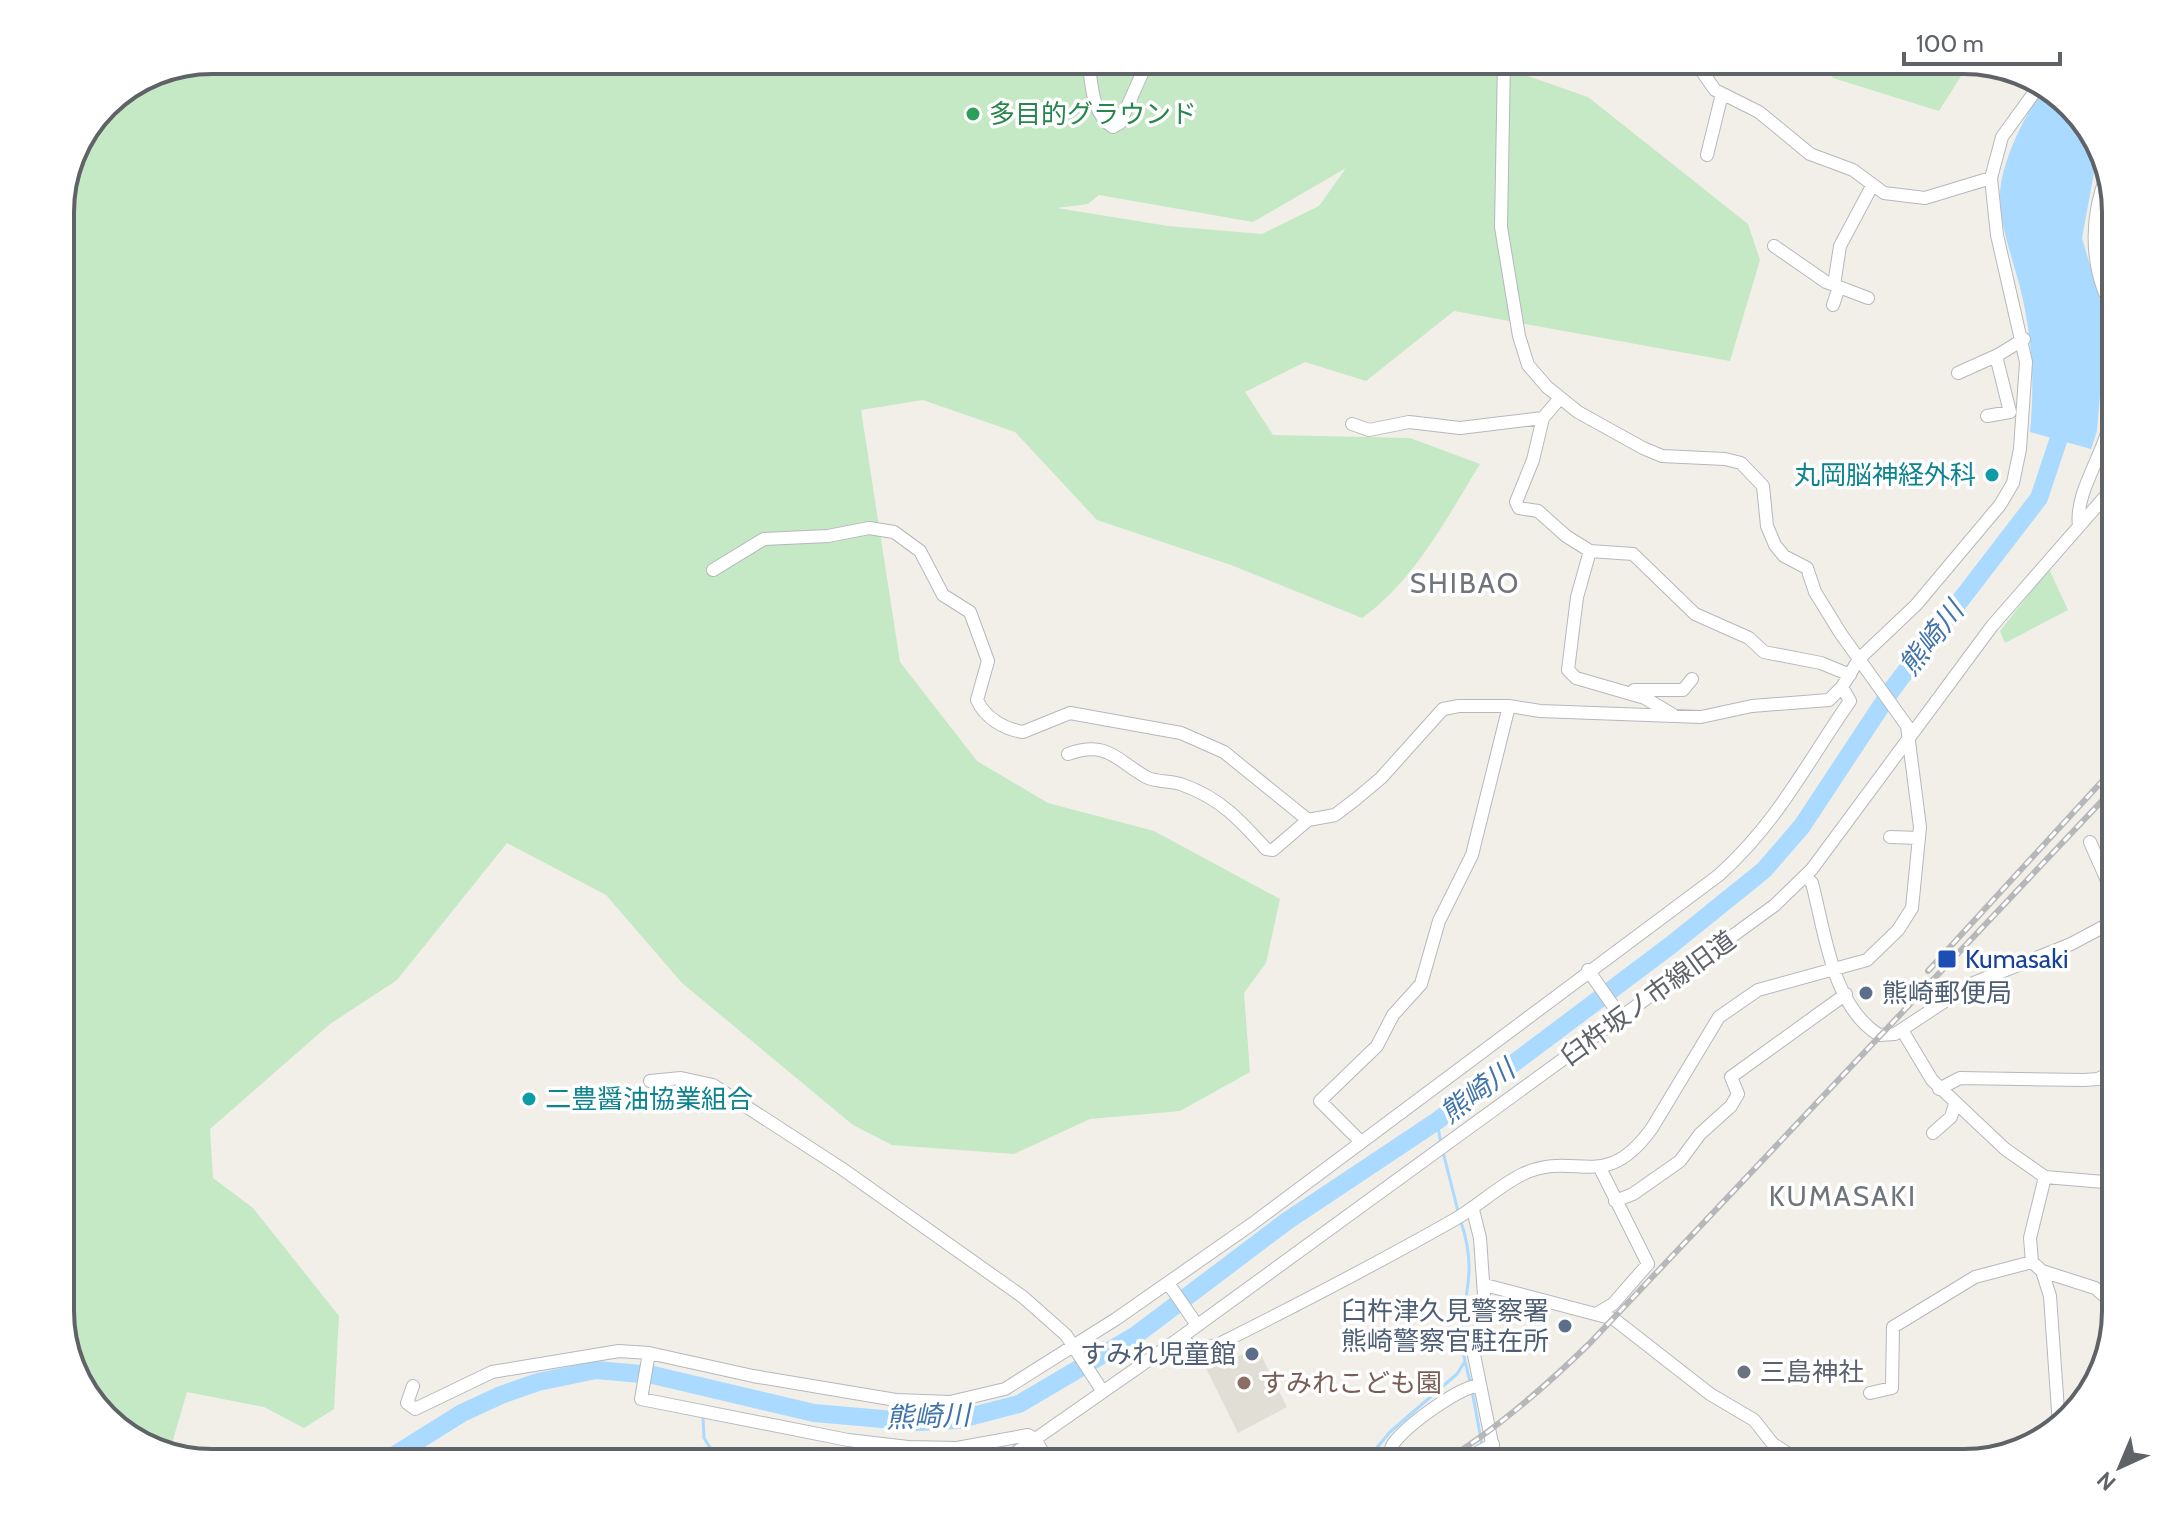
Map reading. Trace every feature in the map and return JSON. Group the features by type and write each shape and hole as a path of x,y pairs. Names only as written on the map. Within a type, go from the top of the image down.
{"street":[{"path":"1091,74 1097,108 1103,121 1113,127 1120,123 1142,74"},
{"path":"1180,1338 1198,1351 1221,1343 1451,1222 1523,1173 1554,1167 1600,1168 1620,1160 1640,1145 1719,1017 1758,990 1867,960 1906,921 1914,898 1916,838 1908,732 1815,592 1807,568 1784,556 1775,545 1767,526 1763,486 1756,475 1741,463 1725,459 1662,456 1589,418 1560,398 1535,375 1524,355 1507,265 1501,190 1504,74"},
{"path":"1702,74 1708,85 1759,112 1802,149 1853,170 1884,193 1914,199 1991,178"},
{"path":"1707,155 1722,94"},
{"path":"1068,754 1081,749 1106,751 1117,755 1148,778 1173,781 1207,794 1225,805 1266,849 1273,850 1308,820 1335,815 1356,799 1381,778 1443,709 1509,706 1540,711 1701,717 1752,706 1829,700 1842,687 1859,659 1916,605 2000,505 2013,483 2026,379 2024,339 1997,235 1991,178 2002,137 2035,94"},
{"path":"1833,305 1840,246 1872,186"},
{"path":"2100,194 2095,228 2098,271 2102,283"},
{"path":"1774,246 1809,272 1868,298"},
{"path":"1958,373 2024,339"},
{"path":"1987,416 2010,412 1996,356"},
{"path":"1560,398 1543,418 1516,505 1538,511 1566,536 1590,551 1633,554 1695,614 1749,638 1767,654 1821,663 1850,675"},
{"path":"1352,424 1369,430 1409,422 1460,428 1543,418"},
{"path":"2079,526 2077,511 2102,444"},
{"name":"臼杵坂ノ市線旧道","path":"1021,1449 1100,1387 1180,1338 1195,1321 1454,1139 1619,1014 1775,905 1805,876 1908,732 1992,626 2102,500"},
{"path":"713,570 764,539 828,536 869,528 894,532 920,551 943,595 970,612 988,661 977,700 985,713 999,724 1023,732 1070,713 1181,733 1224,752 1308,820"},
{"path":"1590,551 1577,597 1575,627 1567,664 1576,678 1645,698 1673,715"},
{"path":"1623,691 1683,690 1692,679"},
{"path":"413,1386 407,1403 415,1409 492,1372 598,1352 649,1354 850,1394 934,1403 966,1400 1005,1389 1169,1284 1719,875 1751,847 1850,701 1842,687"},
{"path":"1361,1142 1320,1101 1377,1046 1393,1015 1421,984 1439,921 1472,855 1509,706"},
{"path":"1890,837 1916,838"},
{"path":"2090,842 2102,869"},
{"path":"1805,876 1812,883 1834,971 1846,994 1874,1031 1886,1036 1902,1030 1971,984 2071,944 2102,927"},
{"path":"1589,971 1619,1014"},
{"path":"1615,1201 1633,1194 1680,1161 1700,1134 1731,1106 1738,1094 1731,1077 1846,994"},
{"path":"1902,1030 1939,1089 2005,1149 2045,1177 2102,1182"},
{"path":"1939,1089 1960,1078 2084,1080 2102,1077"},
{"path":"650,1081 681,1078 713,1085 745,1104 1023,1297 1073,1345 1100,1387"},
{"path":"1933,1133 1951,1117 1955,1104"},
{"path":"1598,1313 1613,1304 1648,1264 1600,1168"},
{"path":"2045,1177 2030,1238 2037,1267 2050,1296 2058,1412"},
{"path":"1470,1211 1485,1285 1485,1310 1473,1350 1474,1386 1486,1447 1483,1449"},
{"path":"1870,1393 1892,1388 1893,1327 1975,1277 2037,1267 2095,1288 2102,1294"},
{"path":"1169,1284 1195,1321"},
{"path":"1485,1285 1614,1319 1710,1394 1754,1420 1781,1449"},
{"path":"649,1354 641,1399 848,1440 908,1447 957,1448 1028,1435 1035,1439 1041,1449"},
{"path":"1390,1449 1403,1434 1474,1386"}],"shaded area":[{"name":"すみれこども園","path":"1230,1344 1237,1357 1256,1345 1287,1407 1238,1433 1201,1358"}],"green space":[{"path":"212,74 1522,74 1588,97 1748,224 1760,260 1730,361 1454,311 1366,381 1305,362 1245,392 1273,435 1410,438 1480,464 1442,527 1413,567 1381,603 1362,618 1231,565 1097,520 1015,432 923,400 861,410 900,662 977,761 1048,803 1154,831 1280,899 1266,963 1244,993 1250,1072 1180,1111 1090,1119 1014,1154 892,1145 853,1125 682,983 606,895 507,843 397,980 330,1024 210,1129 213,1178 253,1208 339,1316 334,1409 304,1428 264,1407 187,1392 172,1443 135,1426 108,1402 92,1380 81,1356 74,1320 74,203 88,151 102,128 121,108 143,92 167,81","holes":["1346,168 1319,206 1262,234 1168,226 1057,208 1088,204 1099,195 1253,222"]},
{"path":"1830,74 1962,74 1939,111 1833,78"},
{"path":"2049,569 2068,610 2005,643 2000,631"}],"water":[{"path":"2039,96 2041,97 2079,135 2096,170 2082,238 2102,307 2102,370 2097,431 2091,449 2030,432 2030,341 2000,197 2004,169 2022,124"}],"waterway":[{"name":"熊崎川","path":"404,1449 462,1413 501,1395 538,1382 596,1370 653,1375 814,1413 917,1422 957,1420 1019,1404 1136,1335 1287,1221 1437,1121 1671,945 1764,870 1802,826 1893,688 2039,498 2066,417"},
{"path":"1437,1121 1441,1145"},
{"path":"1443,1152 1459,1215"},
{"path":"1461,1222 1468,1248 1469,1272 1461,1336 1470,1382"},
{"path":"1376,1449 1390,1432 1457,1374 1464,1363"},
{"path":"1472,1390 1482,1445"},
{"path":"703,1418 704,1438 711,1449"}],"railway":[{"path":"1928,971 2102,781"},
{"path":"1463,1449 1519,1408 1590,1343 2102,801"}],"place":[{"name":"多目的グラウンド","path":"973,114"},
{"name":"丸岡脳神経外科","path":"1992,475"},
{"name":"Kumasaki","path":"1947,959"},
{"name":"熊崎郵便局","path":"1866,993"},
{"name":"二豊醤油協業組合","path":"529,1099"},
{"name":"臼杵津久見警察署 熊崎警察官駐在所","path":"1565,1326"},
{"name":"すみれ児童館","path":"1252,1354"},
{"name":"三島神社","path":"1744,1372"},
{"name":"すみれこども園","path":"1244,1383"}],"district":[{"name":"SHIBAO","path":"1465,583"},
{"name":"KUMASAKI","path":"1843,1196"}]}
